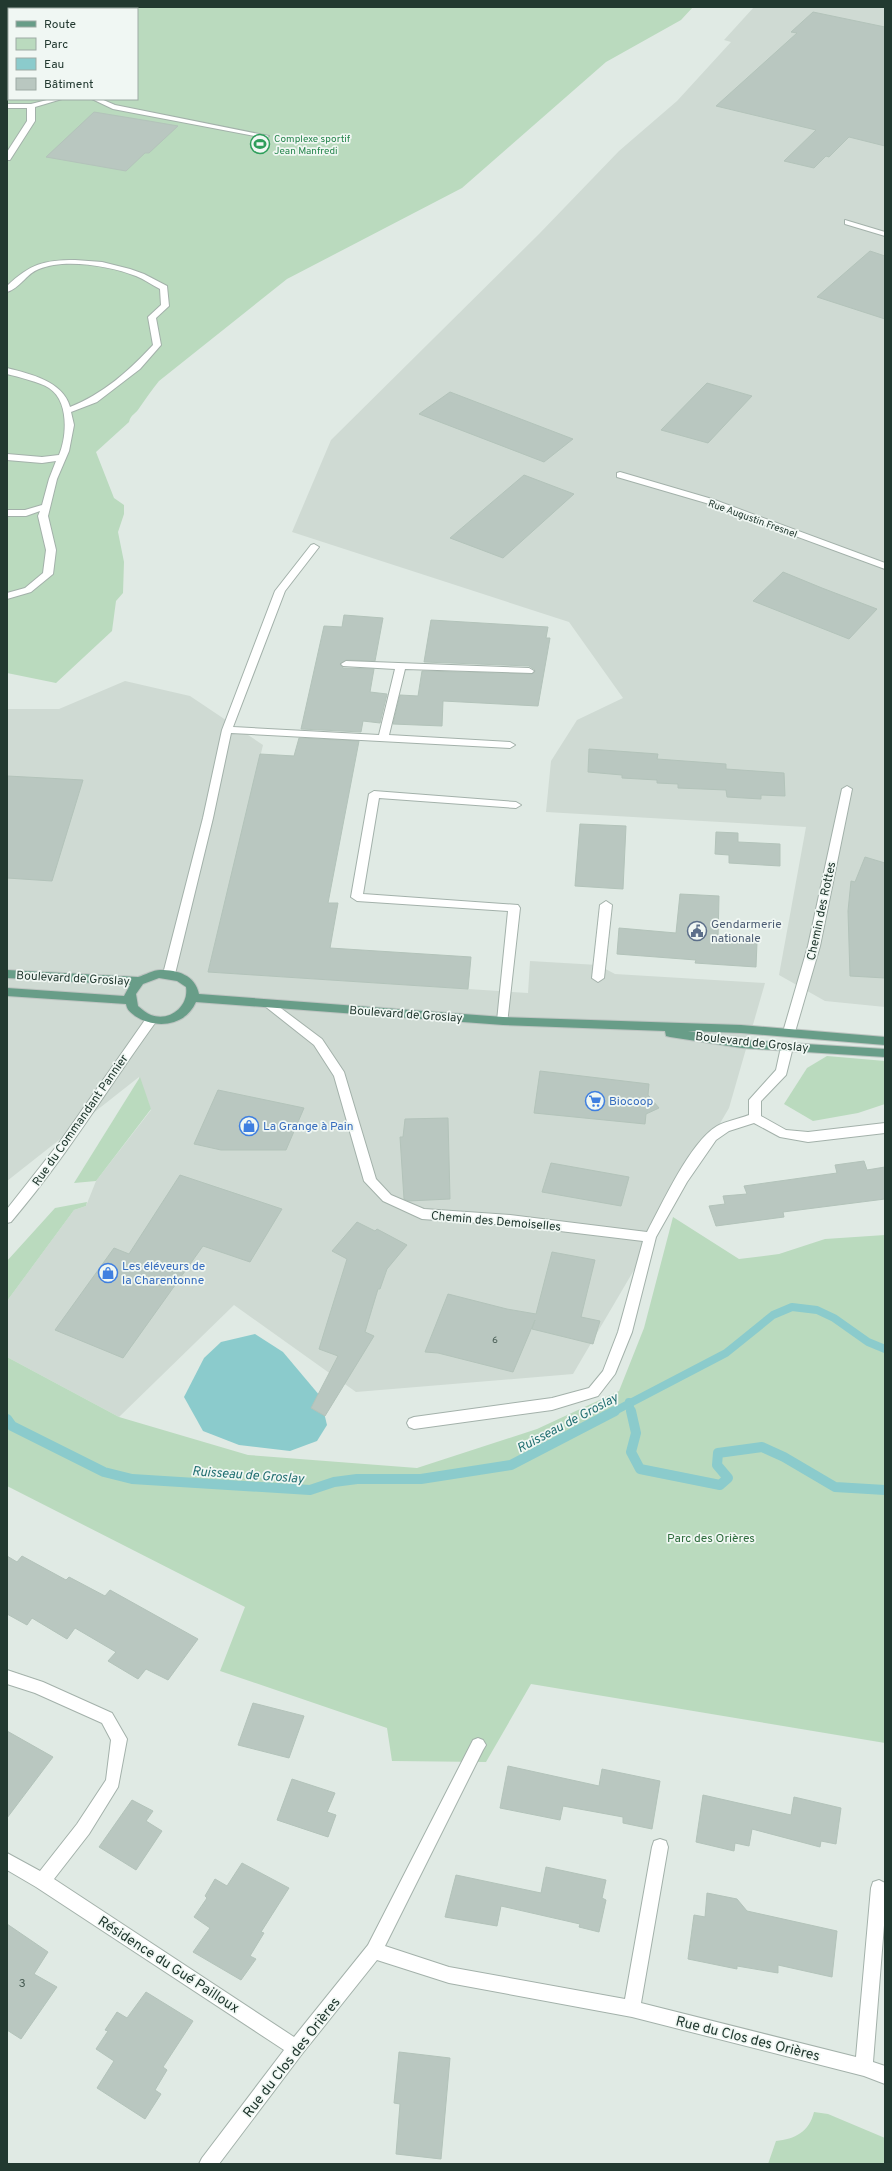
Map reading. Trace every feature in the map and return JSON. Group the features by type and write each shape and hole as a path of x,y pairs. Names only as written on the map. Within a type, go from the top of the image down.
{"main road":[{"name":"Boulevard de Groslay","path":"7,974 139,982"},
{"path":"169,974 182,978 191,985 194,998 191,1004 180,1015 164,1020 151,1020 136,1012 132,1008 129,1000 130,994 139,982 148,977 169,974"},
{"name":"Boulevard de Groslay","path":"7,992 129,1000"},
{"name":"Boulevard de Groslay","path":"194,998 503,1021 789,1032 885,1040"},
{"name":"Boulevard de Groslay","path":"620,1026 742,1044 885,1053"}],"street":[{"path":"7,106 31,106 55,100"},
{"path":"97,100 113,107 265,136"},
{"path":"7,158 31,121 31,106"},
{"path":"848,222 885,234"},
{"path":"7,290 20,278 37,266 65,261 123,269 140,275 148,281 164,288 165,306 152,317 157,345 137,367 94,400 67,411"},
{"path":"7,371 52,386 64,401 70,425 63,457 53,479 43,516 51,550 48,574 28,590 7,596"},
{"path":"7,457 42,460 63,457"},
{"name":"Rue Augustin Fresnel","path":"620,475 709,501 885,566"},
{"path":"7,513 26,513 46,506"},
{"path":"169,974 208,818 227,730 280,591 314,547"},
{"path":"346,664 529,671"},
{"path":"383,738 401,666"},
{"path":"227,730 510,745"},
{"name":"Chemin des Rottes","path":"789,1032 814,946 847,789"},
{"path":"503,1021 514,908 358,897 374,794 516,805"},
{"path":"598,978 606,905"},
{"name":"Chemin des Demoiselles","path":"270,1004 318,1042 340,1075 370,1181 387,1198 422,1214 510,1220 650,1237"},
{"name":"Rue du Commandant Pannier","path":"7,1218 26,1198 64,1148 151,1020"},
{"path":"755,1118 755,1100 782,1072 787,1047"},
{"path":"414,1423 552,1404 593,1392 608,1374 625,1332 650,1237 707,1141 720,1130 755,1118 784,1134 808,1137 885,1128"},
{"path":"7,1677 38,1687 107,1718 118,1739 113,1782 83,1829 42,1881"},
{"name":"Rue du Clos des Orières","path":"208,2164 296,2048 374,1951 478,1745"},
{"path":"632,2008 660,1847"},
{"name":"Résidence du Gué Pailloux","path":"7,1861 42,1881 296,2048"},
{"path":"864,2067 879,1888"},
{"name":"Rue du Clos des Orières","path":"374,1951 449,1975 632,2008 864,2067 885,2076"}],"shaded area":[{"path":"754,7 885,7 885,1007 825,1001 779,975 806,827 546,812 551,761 577,720 623,698 569,622 292,532 331,440 539,234 619,151 677,101 731,42 724,40"},
{"path":"125,681 190,696 263,745 208,972 528,993 530,961 598,965 615,974 765,983 729,1108 573,1374 356,1392 234,1305 119,1417 7,1357 7,1301 74,1210 86,1206 96,1181 151,1110 139,1077 7,1181 7,709 59,709"}],"green space":[{"name":"Complexe sportif Jean Manfredi","path":"7,7 693,7 681,20 606,62 462,188 287,279 159,381 131,417 129,422 96,452 114,498 124,505 124,514 118,532 124,562 123,593 116,601 112,631 56,683 7,673"},
{"path":"827,1056 885,1061 885,1104 858,1113 813,1121 784,1104 807,1068"},
{"path":"140,1077 151,1109 96,1181 74,1183"},
{"path":"87,1202 86,1206 74,1210 7,1301 7,1261 55,1208"},
{"name":"Parc des Orières","path":"673,1217 739,1259 779,1254 825,1239 885,1235 885,1743 531,1684 486,1762 392,1761 387,1728 220,1671 245,1607 7,1486 7,1357 119,1417 248,1455 417,1468 537,1429 619,1391 644,1328"},
{"path":"814,2112 828,2114 885,2138 885,2164 768,2164 776,2141 795,2136 800,2133 809,2125"}],"water":[{"path":"255,1334 283,1352 320,1396 327,1425 317,1441 290,1451 239,1445 203,1431 184,1397 204,1358 221,1342"}],"building":[{"path":"813,12 885,27 885,146 849,137 829,157 826,156 814,168 784,161 816,130 716,106 797,33 791,32"},
{"path":"94,112 178,126 149,153 145,153 126,171 46,157"},
{"path":"870,251 885,256 885,319 817,297"},
{"path":"707,383 752,396 708,443 661,430"},
{"path":"450,392 573,439 544,462 419,414"},
{"path":"524,475 574,494 503,558 450,538"},
{"path":"783,572 877,609 849,639 753,601"},
{"path":"344,615 383,618 375,661 346,660 340,664 343,668 374,669 370,692 387,694 380,723 363,721 361,732 301,729 324,626 342,627"},
{"path":"431,620 548,627 546,638 550,638 538,706 443,701 442,726 393,724 400,695 418,696 422,671 532,674 535,672 535,670 529,666 424,662"},
{"path":"299,738 359,741 328,903 338,903 330,948 471,957 468,989 208,972 260,754 294,756"},
{"path":"589,749 658,754 657,759 726,764 726,769 784,773 785,796 761,795 761,799 727,797 726,790 678,788 678,784 657,783 657,780 622,778 622,775 588,772"},
{"path":"7,776 83,780 52,881 7,878"},
{"path":"580,824 626,826 623,889 575,886"},
{"path":"716,832 738,833 738,842 780,844 780,866 729,863 729,855 715,854"},
{"path":"865,857 885,863 885,978 850,976 848,911 851,881 855,882"},
{"name":"Gendarmerie nationale","path":"680,894 719,896 718,939 757,942 756,967 695,963 696,960 617,954 619,928 676,933"},
{"name":"Biocoop","path":"540,1071 649,1084 648,1095 659,1108 646,1114 645,1124 534,1113"},
{"name":"La Grange à Pain","path":"218,1090 304,1108 286,1150 221,1150 194,1144"},
{"path":"448,1118 450,1199 408,1201 404,1199 400,1137 403,1137 405,1119"},
{"path":"864,1161 867,1170 885,1167 885,1199 783,1212 784,1217 716,1226 709,1206 725,1204 723,1196 747,1194 744,1186 837,1173 835,1165"},
{"path":"551,1163 629,1177 621,1206 542,1192"},
{"path":"180,1175 282,1209 250,1262 203,1246 123,1358 55,1330 114,1248 129,1254"},
{"path":"357,1222 375,1231 377,1229 407,1245 387,1269 380,1289 378,1289 365,1332 374,1336 325,1416 311,1408 338,1356 319,1349 347,1259 332,1251"},
{"path":"552,1252 595,1260 581,1317 600,1321 593,1344 532,1329 535,1320 513,1372 438,1353 425,1352 448,1294 507,1309 536,1314"},
{"path":"7,1556 17,1562 22,1556 66,1580 69,1577 105,1596 110,1590 198,1639 168,1680 146,1669 138,1679 108,1661 116,1652 75,1628 67,1639 32,1618 27,1625 7,1614"},
{"path":"253,1703 304,1716 289,1758 238,1745"},
{"path":"7,1731 53,1757 7,1818"},
{"path":"508,1766 599,1786 602,1769 660,1781 652,1829 623,1823 623,1817 563,1806 560,1820 500,1808"},
{"path":"292,1779 335,1793 327,1812 336,1815 328,1837 277,1820"},
{"path":"703,1795 791,1815 794,1797 841,1808 836,1844 821,1841 820,1847 752,1829 749,1846 735,1843 734,1851 696,1842"},
{"path":"132,1800 153,1811 146,1821 162,1831 136,1870 99,1847"},
{"path":"242,1863 289,1888 261,1932 264,1933 250,1956 256,1959 241,1980 193,1952 210,1928 194,1917 207,1898 205,1896 215,1879 227,1886"},
{"path":"546,1867 606,1880 602,1898 606,1900 599,1932 579,1927 580,1924 501,1906 497,1926 445,1917 456,1875 541,1893"},
{"path":"707,1893 737,1899 747,1911 837,1931 832,1977 778,1965 778,1973 737,1966 737,1969 688,1959 694,1915 705,1917"},
{"path":"7,1924 48,1952 34,1974 57,1987 21,2039 7,2030"},
{"path":"146,1992 193,2021 163,2067 167,2070 155,2090 161,2094 145,2119 97,2088 114,2061 96,2049 108,2031 105,2030 117,2012 127,2018"},
{"path":"399,2052 450,2058 441,2159 396,2154 400,2104 394,2103"}],"waterway":[{"name":"Ruisseau de Groslay","path":"629,1403 726,1353 773,1315 792,1307 817,1310 834,1318 868,1342 885,1349"},
{"name":"Ruisseau de Groslay","path":"613,1412 629,1403"},
{"name":"Ruisseau de Groslay","path":"629,1403 631,1412"},
{"name":"Ruisseau de Groslay","path":"7,1419 12,1426 104,1472 132,1479 310,1490 334,1482 357,1479 421,1479 511,1465 615,1411"},
{"name":"Ruisseau de Groslay","path":"631,1411 636,1433 631,1452 640,1469 720,1485 728,1478 717,1465 718,1453 762,1447 784,1457 835,1487 885,1490"}],"place":[{"name":"Complexe sportif Jean Manfredi","path":"260,144"},
{"name":"Gendarmerie nationale","path":"697,931"},
{"name":"Biocoop","path":"595,1101"},
{"name":"La Grange à Pain","path":"249,1126"},
{"name":"Les éléveurs de la Charentonne","path":"108,1273"}]}
